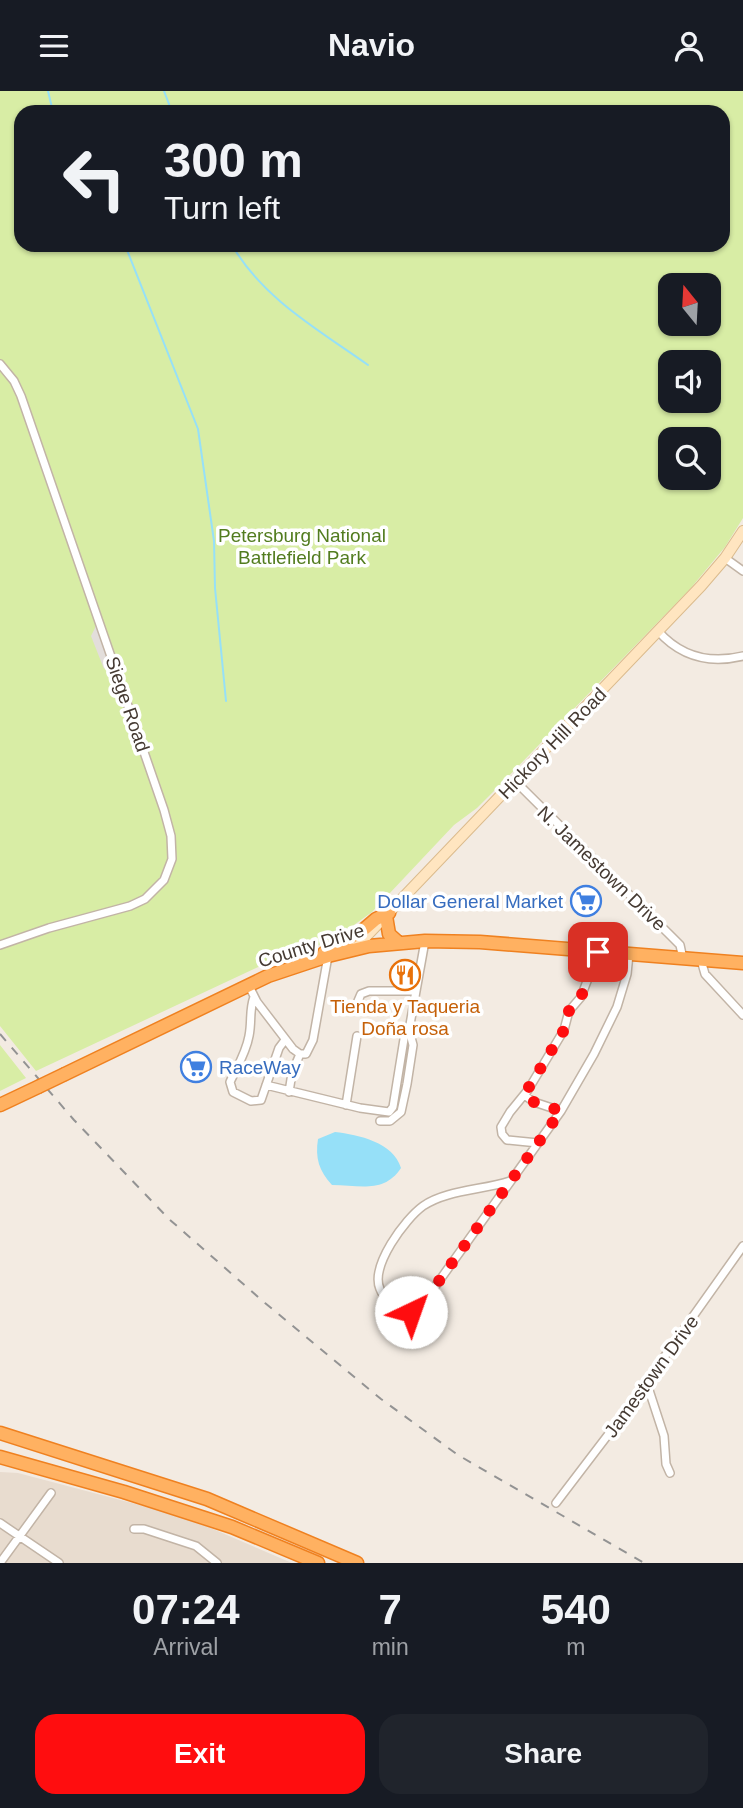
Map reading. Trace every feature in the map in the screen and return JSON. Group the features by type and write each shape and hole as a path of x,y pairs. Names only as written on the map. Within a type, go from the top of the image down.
{"highway":[{"path":"312,961 387,914 388,934 399,943"},
{"name":"County Drive","path":"0,1105 251,991 276,973 354,950 425,941 480,942 743,963"},
{"path":"0,1433 208,1499 358,1563"},
{"path":"0,1440 89,1461"},
{"path":"0,1457 232,1527 318,1563"},
{"path":"0,1463 47,1469"}],"street":[{"name":"Siege Road","path":"0,364 21,396 160,798 172,846 170,866 164,880 145,899 130,906 49,928 0,945"},
{"name":"Hickory Hill Road","path":"354,950 658,631 725,558 743,531"},
{"path":"725,558 743,571"},
{"path":"658,631 678,649 692,655 721,660 743,656"},
{"name":"N. Jamestown Drive","path":"515,781 680,945 683,959"},
{"path":"380,1121 390,1121 401,1112 413,1045 409,1030 425,941"},
{"path":"538,1143 507,1140 501,1127 564,1030 569,1011 581,997 598,952"},
{"path":"510,1181 439,1198 417,1210 382,1261 378,1284 382,1294 404,1311 419,1309 561,1111 617,1007 627,974 629,954"},
{"path":"289,1092 292,1073 300,1054 309,1051 313,1040 328,956"},
{"path":"701,960 703,971 743,1015"},
{"path":"251,991 285,1040 300,1054"},
{"path":"251,991 250,1033 230,1086 238,1096 256,1102 261,1100 279,1048 285,1040"},
{"path":"358,1001 361,994 369,991 416,991"},
{"path":"346,1105 357,1036"},
{"path":"266,1085 384,1113 392,1110 404,1039"},
{"path":"524,1095 534,1102 561,1111"},
{"name":"Jamestown Drive","path":"556,1503 625,1412 648,1387 650,1377 743,1246"},
{"path":"648,1387 664,1436 666,1464 670,1473"},
{"path":"1,1563 51,1493"},
{"path":"0,1523 58,1563"},
{"path":"134,1529 144,1529 177,1539 201,1549 205,1560 216,1563"}],"shaded area":[{"path":"95,621 110,666 107,665 104,669 91,636"},
{"path":"0,1472 18,1473 185,1517 292,1563 0,1563"}],"green space":[{"name":"Petersburg National Battlefield Park","path":"0,91 743,91 743,518 725,547 690,589 477,808 454,825 372,912 347,930 317,946 271,961 36,1071 0,1026"},
{"path":"0,1045 26,1078 0,1091"}],"water":[{"path":"335,1132 374,1141 391,1152 401,1168 387,1182 379,1185 332,1185 319,1164 317,1146 318,1139"}],"waterway":[{"path":"48,91 51,105"},
{"path":"164,91 169,105"},
{"path":"128,252 198,429 214,541 215,588 226,701"},
{"path":"237,252 259,282 293,312 368,365"}],"railway":[{"path":"0,1034 74,1120 169,1219 381,1399 458,1455 644,1563"}],"place":[{"name":"Dollar General Market","path":"586,901"},
{"name":"Tienda y Taqueria Doña rosa","path":"405,975"},
{"name":"RaceWay","path":"196,1067"}],"route":[{"path":"411,1312 419,1309 561,1111 534,1102 524,1095 564,1030 569,1011 581,997 598,952"}]}
